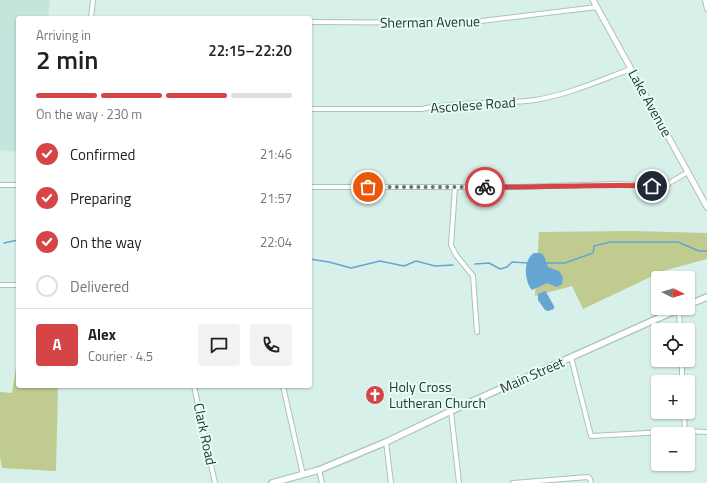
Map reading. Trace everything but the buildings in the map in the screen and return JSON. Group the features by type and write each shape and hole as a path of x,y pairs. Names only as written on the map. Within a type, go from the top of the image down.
{"main road":[{"path":"695,302 707,297"},
{"name":"Main Street","path":"272,483 319,470 386,442 451,411 664,315"}],"street":[{"path":"91,16 93,0"},
{"name":"Lake Avenue","path":"593,0 707,207"},
{"path":"704,0 707,8"},
{"name":"Sherman Avenue","path":"312,22 464,23 597,7"},
{"name":"Ascolese Road","path":"312,109 422,109 440,105 527,101 553,96 631,69"},
{"path":"312,187 519,187 615,184 664,186 688,172"},
{"path":"0,185 16,185"},
{"path":"455,187 451,245 456,255 472,276 477,332"},
{"path":"0,285 16,285"},
{"path":"571,357 591,436 651,434"},
{"name":"Clark Road","path":"194,388 215,483"},
{"path":"283,388 303,475"},
{"path":"451,411 459,483"},
{"path":"695,433 707,432"},
{"path":"386,442 391,483"},
{"path":"319,470 322,483"},
{"path":"513,483 588,477 591,483"}],"shaded area":[{"path":"0,0 50,0 48,16 16,16 16,152 0,150"}],"green space":[{"path":"633,231 707,233 707,259 663,271 651,271 651,277 583,309 572,286 535,296 539,232"},
{"path":"16,367 16,388 58,388 56,471 2,468 0,457 0,392 12,393"}],"water":[{"path":"534,253 541,253 544,256 548,267 559,271 563,277 562,284 557,287 547,283 532,290 527,281 526,265 530,256"},
{"path":"545,291 554,306 554,309 548,311 545,310 538,300 538,294"}],"waterway":[{"path":"4,243 16,240"},
{"path":"545,263 565,263 593,253 594,246 610,242 678,242 699,251 707,251"},
{"path":"312,259 351,268 380,261 404,266 416,261 435,266 453,265"},
{"path":"475,264 489,263 500,269 507,267 512,262 528,263"}],"way so far":[{"path":"368,187 485,187"}],"place":[{"name":"Holy Cross Lutheran Church","path":"375,395"}],"route":[{"path":"485,187 615,184 652,186"}]}
